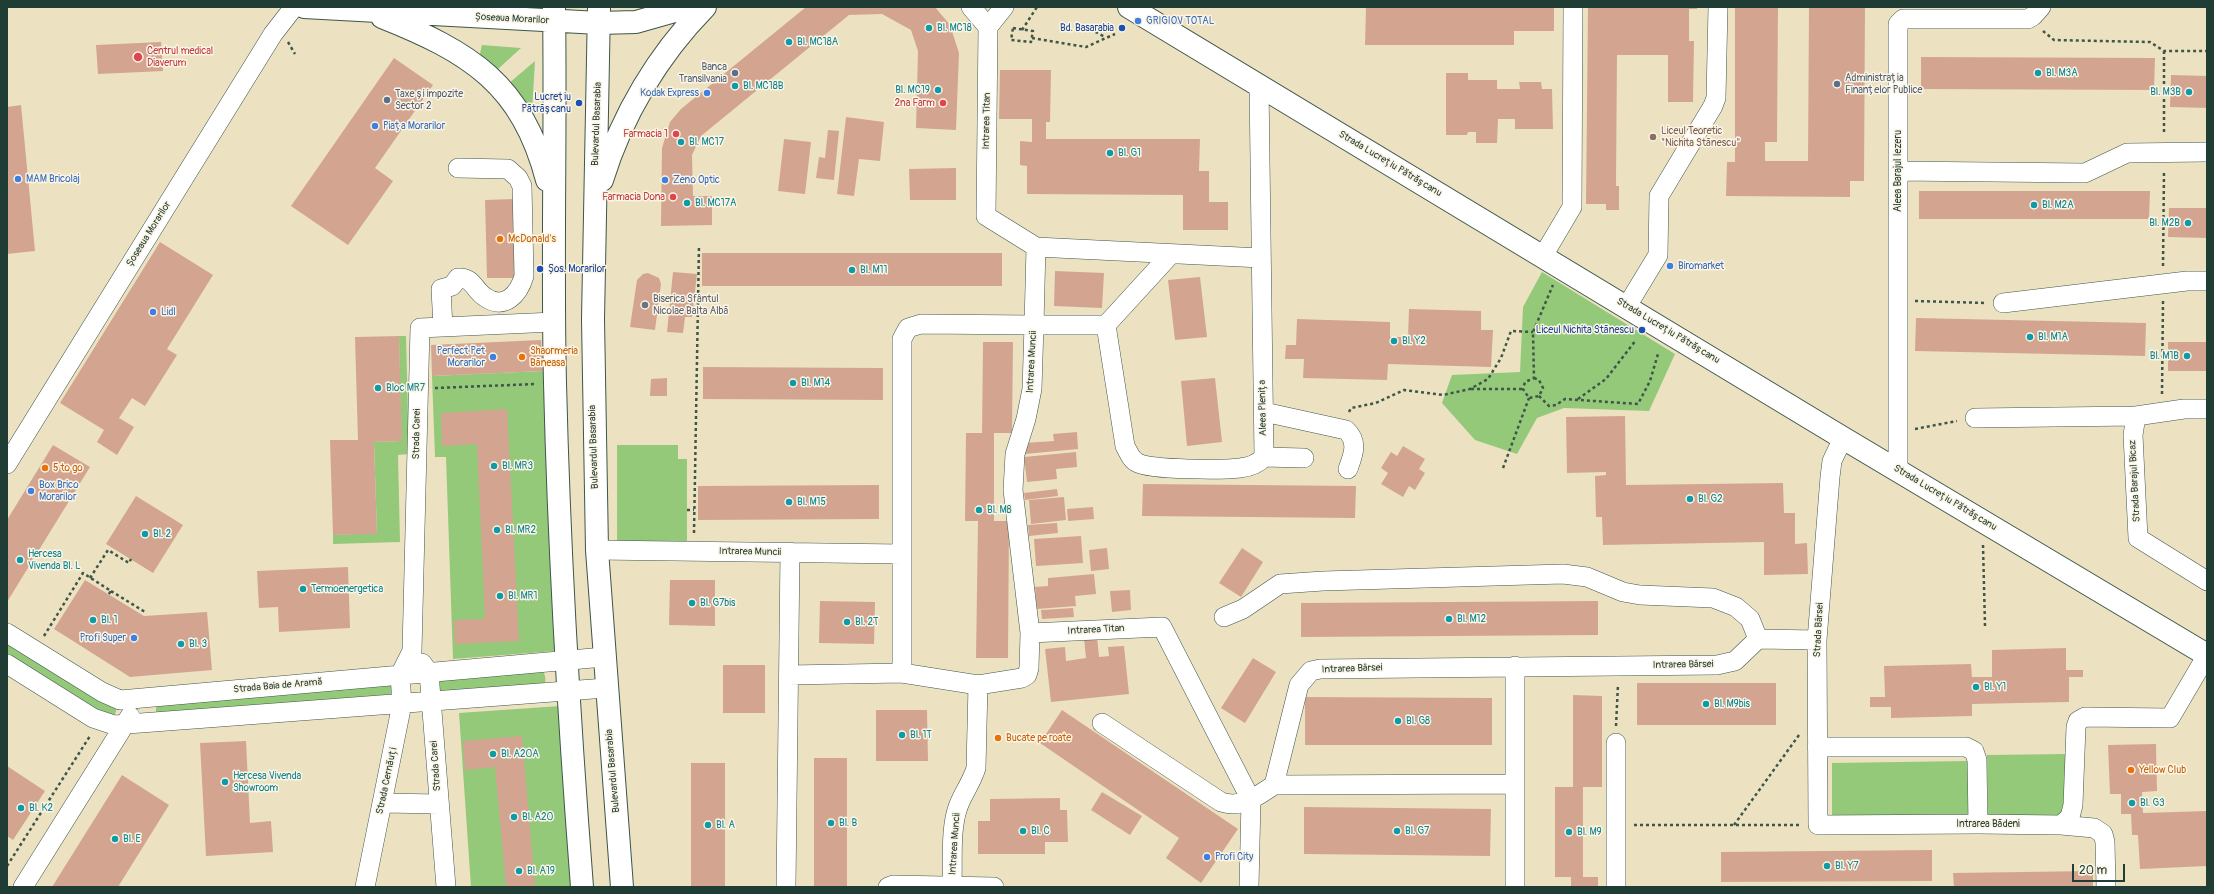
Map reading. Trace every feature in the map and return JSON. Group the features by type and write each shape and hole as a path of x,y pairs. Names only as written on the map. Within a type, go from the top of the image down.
{"main road":[{"name":"Șoseaua Morarilor","path":"304,7 599,15"},
{"path":"599,15 636,22 689,7"},
{"path":"595,204 612,150 633,105 676,39 705,7"},
{"name":"Strada Lucrețiu Pătrășcanu","path":"1129,7 1627,306 1843,438 2207,655"},
{"path":"370,9 424,34 451,49 486,73 500,86 523,117 532,135 545,171 553,207"},
{"path":"554,14 553,207 555,384 570,691 572,766 582,887"},
{"name":"Bulevardul Basarabia","path":"599,15 593,379 597,550 606,688 622,887"}],"street":[{"name":"Șoseaua Morarilor","path":"7,464 273,34 294,7"},
{"path":"971,7 988,26 1004,7"},
{"path":"1542,256 1572,207 1573,7"},
{"path":"1627,306 1658,255 1660,196 1713,106 1716,98 1718,7"},
{"name":"Aleea Barajul Iezeru","path":"1898,470 1898,24 1900,20 2035,13"},
{"name":"Intrarea Titan","path":"988,26 986,216 1036,247"},
{"name":"Aleea Plenița","path":"1259,85 1264,457"},
{"path":"1898,171 2085,173 2127,153 2207,152"},
{"path":"443,327 441,290 452,286 458,278 464,278 471,282 485,298 496,301 504,301 513,297 520,290 524,276 522,186 518,178 508,169 458,168"},
{"path":"1172,254 1106,325 1034,325 1036,247 1261,258"},
{"path":"2003,303 2163,284 2207,281"},
{"name":"Strada Carei","path":"400,675 412,651 420,328 554,322"},
{"name":"Intrarea Muncii","path":"921,324 1034,325 1030,400 1015,454 1013,468 1013,490 1030,633 1029,668 1027,675 1022,678 978,685 902,673 902,339 908,328 921,324"},
{"path":"1106,325 1126,446 1130,457 1136,463 1157,468 1239,468 1259,462 1264,457 1304,458"},
{"path":"1976,418 2136,416 2184,408 2207,409"},
{"path":"1264,412 1346,430 1352,436 1355,445 1348,469"},
{"name":"Strada Barajul Bicaz","path":"2136,416 2133,434 2138,538 2207,581"},
{"name":"Strada Bârsei","path":"1818,825 1817,640 1830,476 1832,461 1843,438"},
{"name":"Intrarea Muncii","path":"597,550 902,554"},
{"path":"786,887 790,552"},
{"path":"1224,617 1243,609 1280,584 1323,581 1563,574 1587,577 1624,592 1640,595 1713,598 1736,607 1750,618 1758,639 1817,640"},
{"name":"Intrarea Titan","path":"1030,633 1162,626 1251,800"},
{"name":"Strada Baia de Aramă","path":"7,633 112,697 120,700 604,657"},
{"name":"Intrarea Bârsei","path":"1274,785 1299,685 1311,671 1320,669 1515,666 1717,665 1735,661 1758,639"},
{"path":"412,651 429,673"},
{"path":"2061,825 2070,817 2073,805 2076,727 2078,720 2085,717 2170,718 2207,655"},
{"path":"7,664 93,718 114,725 606,688"},
{"path":"1515,666 1515,887"},
{"name":"Strada Carei","path":"429,673 446,887"},
{"path":"789,675 902,673"},
{"name":"Strada Cernăuți","path":"365,887 402,704 400,675"},
{"name":"Intrarea Muncii","path":"952,886 955,818 958,806 973,778 976,768 978,685"},
{"path":"23,887 141,698"},
{"path":"1102,723 1221,802 1232,805 1251,800 1274,785 1515,784"},
{"path":"1616,743 1616,887"},
{"path":"1817,747 1966,747 1974,751 1977,760 1978,824"},
{"path":"1249,887 1251,800"},
{"path":"382,803 439,804"},
{"name":"Intrarea Bădeni","path":"1818,825 1978,824 2061,825 2094,828 2103,834 2106,842 2106,887"},
{"path":"888,887 893,885 994,887"}],"path":[{"path":"1022,30 1037,7"},
{"path":"2035,13 2054,40 2150,42 2164,51 2207,51"},
{"path":"1013,28 1033,31 1032,38 1031,42 1011,40 1013,28"},
{"path":"1090,29 1105,38"},
{"path":"1032,38 1086,47 1115,34"},
{"path":"2162,412 2164,51"},
{"path":"693,552 699,245"},
{"path":"1534,378 1532,332 1553,285"},
{"path":"1898,301 2003,303"},
{"path":"1470,389 1488,379 1501,358 1511,331 1532,332"},
{"path":"1577,400 1606,379 1636,340"},
{"path":"1539,396 1549,406 1556,405 1565,399 1638,404 1650,381 1658,354"},
{"path":"1529,398 1523,389 1525,382 1534,378"},
{"path":"1534,378 1541,383 1543,388 1539,396"},
{"path":"418,389 555,384"},
{"path":"1340,429 1351,408 1376,403 1404,390 1443,395 1470,389 1523,389"},
{"path":"1529,398 1539,396"},
{"path":"1503,468 1529,398"},
{"path":"1898,428 1913,430 1976,418"},
{"path":"687,510 694,510"},
{"path":"1982,521 1985,626"},
{"path":"90,578 108,550 129,563 131,559"},
{"path":"43,638 83,573 145,612"},
{"path":"108,595 111,591"},
{"path":"1616,743 1618,666"},
{"path":"1734,825 1817,710"},
{"path":"7,866 90,735 84,731"},
{"path":"1615,825 1818,825"}],"green space":[{"path":"482,45 521,48 497,70 479,58"},
{"path":"535,61 532,111 508,84"},
{"path":"1542,272 1675,354 1649,411 1564,408 1537,418 1517,454 1475,440 1442,403 1452,375 1520,372 1523,307"},
{"path":"399,336 406,336 409,454 398,455 400,542 333,544 333,535 377,533 374,442 401,441"},
{"path":"543,371 555,651 453,659 446,457 435,457 432,376"},
{"path":"617,445 678,445 678,459 687,459 687,541 617,541"},
{"path":"7,636 116,706 116,712 112,718 7,660"},
{"path":"542,670 545,678 544,686 443,694 439,688 442,678"},
{"path":"389,682 392,686 390,698 156,714 156,707 159,702"},
{"path":"560,706 572,887 471,887 459,713"},
{"path":"2066,754 2067,816 1988,817 1987,755"},
{"path":"1968,761 1968,816 1832,817 1832,763"}],"building":[{"path":"806,7 935,7 950,25 959,53 956,130 916,128 918,51 911,30 882,14 849,15 701,136 692,155 693,196 712,196 712,225 661,226 662,148 670,122 681,109"},
{"path":"1366,7 1554,7 1554,31 1514,31 1514,45 1365,45"},
{"path":"1588,7 1697,7 1697,9 1689,9 1689,41 1694,41 1693,102 1668,102 1668,55 1617,55 1616,186 1619,186 1619,210 1606,210 1606,204 1586,204"},
{"name":"Administrația Finanțelor Publice","path":"1735,7 1778,7 1777,142 1765,142 1765,161 1808,161 1809,7 1865,7 1864,181 1850,181 1850,197 1726,196 1727,162 1735,162"},
{"path":"161,42 163,71 98,74 96,45"},
{"name":"Bl. M3A","path":"1921,57 2155,58 2154,90 1921,89"},
{"name":"Piața Morarilor","path":"394,58 433,85 375,168 393,181 348,245 291,206"},
{"name":"Bl. G1","path":"1000,70 1051,70 1050,122 1046,122 1046,139 1200,139 1199,171 1209,171 1209,202 1228,202 1228,230 1183,230 1183,195 1027,194 1027,166 1020,165 1020,141 1032,142 1032,119 999,119"},
{"path":"1446,73 1468,73 1468,80 1497,80 1497,89 1520,89 1519,82 1541,82 1542,89 1552,89 1553,129 1515,129 1515,119 1498,119 1497,143 1476,143 1476,132 1468,132 1467,135 1446,135"},
{"name":"Bl. M3B","path":"2171,75 2207,76 2207,108 2170,107"},
{"name":"MAM Bricolaj","path":"21,105 35,251 7,254 7,107"},
{"path":"846,117 884,122 880,161 859,159 854,196 837,194"},
{"path":"828,130 839,131 834,180 816,178 819,157 825,158"},
{"path":"784,139 811,142 805,194 778,191"},
{"path":"956,168 956,200 910,200 909,169"},
{"name":"Bl. M2A","path":"1919,191 2150,191 2149,219 1919,219"},
{"name":"McDonald's","path":"514,199 515,278 487,278 485,200"},
{"name":"Bl. M2B","path":"2169,208 2207,208 2207,238 2168,237"},
{"name":"Lidl","path":"160,242 213,275 167,349 177,355 145,406 132,398 119,418 134,427 117,455 97,442 104,430 60,403"},
{"name":"Bl. M11","path":"702,253 1002,253 1002,286 702,286"},
{"path":"1055,271 1104,273 1102,308 1054,306"},
{"path":"673,272 697,274 692,317 685,317 683,333 667,332"},
{"name":"Biserica Sfântul Nicolae Balta Albă","path":"648,273 659,278 661,284 655,330 630,327 637,280 643,274"},
{"path":"1200,277 1207,337 1175,340 1168,280"},
{"name":"Bl. Y2","path":"1409,309 1481,311 1481,330 1493,330 1491,367 1388,364 1387,380 1303,378 1304,359 1285,359 1286,345 1296,345 1297,319 1390,322 1390,337 1408,337"},
{"name":"Bl. M1A","path":"1916,318 2146,323 2145,356 1915,351"},
{"name":"Bloc MR7","path":"399,336 402,441 374,442 377,534 333,535 330,440 358,440 355,337"},
{"path":"541,340 543,371 432,376 431,345"},
{"name":"Bl. M8","path":"983,342 1013,342 1012,433 994,433 994,521 1009,521 1008,658 976,658 978,521 965,521 966,433 982,433"},
{"name":"Bl. M1B","path":"2168,342 2207,342 2207,371 2168,371"},
{"name":"Bl. M14","path":"703,367 883,368 883,400 703,399"},
{"path":"667,378 667,396 650,396 651,379"},
{"path":"1215,378 1222,442 1187,446 1181,381"},
{"path":"507,409 519,641 455,644 454,620 485,619 477,444 442,446 441,413"},
{"name":"Bl. G2","path":"1625,416 1626,485 1783,483 1784,513 1795,513 1795,544 1807,543 1808,574 1764,575 1764,542 1603,545 1602,517 1596,517 1595,476 1606,475 1606,472 1567,473 1566,417"},
{"path":"1077,432 1078,449 1025,454 1024,443 1054,441 1053,434"},
{"name":"Hercesa Vivenda Bl. L","path":"53,445 90,467 7,602 7,520"},
{"path":"1403,446 1425,459 1419,469 1425,473 1415,490 1409,486 1403,497 1381,484 1388,473 1381,468 1391,452 1397,456"},
{"path":"1076,452 1077,467 1056,469 1057,479 1027,482 1024,457"},
{"path":"1143,484 1356,486 1355,518 1142,516"},
{"name":"Bl. M15","path":"879,485 879,519 698,520 698,486"},
{"path":"1057,489 1058,496 1025,500 1024,493"},
{"name":"Bl. 2","path":"136,496 183,525 153,573 106,544"},
{"path":"1064,497 1066,520 1031,524 1029,500"},
{"path":"1093,507 1094,519 1068,521 1067,509"},
{"path":"1057,523 1058,533 1029,536 1028,525"},
{"path":"1081,536 1083,563 1036,566 1034,539"},
{"path":"1107,548 1109,569 1091,571 1089,550"},
{"path":"1242,548 1263,562 1241,597 1219,583"},
{"name":"Termoenergetica","path":"348,567 350,628 279,632 278,607 259,608 257,571"},
{"path":"1094,574 1096,594 1075,596 1076,606 1037,609 1035,587 1048,586 1048,578"},
{"path":"85,580 144,616 207,612 212,670 130,677 54,629"},
{"name":"Bl. G7bis","path":"670,580 715,580 715,626 669,625"},
{"path":"1130,590 1131,610 1112,612 1110,591"},
{"name":"Bl. 2T","path":"820,601 875,602 874,644 819,643"},
{"name":"Bl. M12","path":"1598,601 1598,635 1301,637 1301,603"},
{"path":"1073,608 1074,617 1042,619 1041,610"},
{"path":"1097,636 1099,657 1109,656 1108,647 1124,646 1129,694 1051,702 1045,649 1065,647 1066,661 1086,658 1084,638"},
{"name":"Bl. Y1","path":"2066,648 2066,670 2083,670 2083,677 2069,677 2069,702 1972,704 1972,716 1891,718 1891,707 1870,707 1870,697 1885,697 1884,666 1971,664 1972,677 1992,677 1992,650"},
{"path":"1253,658 1276,672 1245,723 1221,708"},
{"path":"723,665 765,665 765,713 723,713"},
{"name":"Bl. M9bis","path":"1637,683 1776,683 1776,725 1637,725"},
{"name":"Bl. M9","path":"1573,695 1602,696 1602,787 1583,787 1583,877 1598,877 1598,887 1571,887 1571,877 1555,877 1555,787 1573,787"},
{"name":"Bl. G8","path":"1305,697 1492,698 1492,745 1305,745"},
{"name":"Bl. 1T","path":"876,710 927,710 928,761 876,761"},
{"path":"1062,710 1238,829 1201,883 1166,858 1179,838 1040,743"},
{"path":"522,736 535,887 506,887 495,767 465,770 463,741"},
{"name":"Hercesa Vivenda Showroom","path":"246,741 250,823 271,821 273,852 206,856 200,743"},
{"name":"Bl. G3","path":"2156,744 2157,791 2142,792 2143,813 2207,811 2207,866 2140,869 2138,835 2132,835 2131,814 2121,814 2121,794 2110,794 2108,745"},
{"name":"Bl. B","path":"814,758 847,758 847,887 814,887"},
{"name":"Bl. A","path":"691,763 725,763 725,887 691,887"},
{"name":"Bl. K2","path":"7,766 45,791 13,840 7,836"},
{"name":"Bl. E","path":"122,775 169,805 118,887 52,887"},
{"path":"1102,792 1142,816 1130,835 1091,810"},
{"name":"Bl. C","path":"1060,798 1060,810 1067,810 1068,842 1045,842 1045,854 978,854 978,821 990,821 990,799"},
{"name":"Bl. G7","path":"1304,807 1491,809 1490,856 1304,854"},
{"name":"Bl. Y7","path":"1932,850 1932,881 1721,882 1721,852"},
{"path":"2093,871 2093,887 1954,887 1953,873"}],"place":[{"name":"GRIGIOV TOTAL","path":"1138,21"},
{"name":"Bl. MC18","path":"929,28"},
{"name":"Bd. Basarabia","path":"1122,28"},
{"name":"Bl. MC18A","path":"789,42"},
{"name":"Centrul medical Diaverum","path":"138,57"},
{"name":"Banca Transilvania","path":"735,73"},
{"name":"Bl. M3A","path":"2038,73"},
{"name":"Administrația Finanțelor Publice","path":"1837,84"},
{"name":"Bl. MC18B","path":"735,86"},
{"name":"Bl. MC19","path":"938,90"},
{"name":"Bl. M3B","path":"2189,92"},
{"name":"Kodak Express","path":"707,93"},
{"name":"Taxe și impozite Sector 2","path":"387,100"},
{"name":"Lucrețiu Pătrășcanu","path":"579,103"},
{"name":"2na Farm","path":"943,103"},
{"name":"Piața Morarilor","path":"375,126"},
{"name":"Farmacia 1","path":"676,134"},
{"name":"Liceul Teoretic \"Nichita Stănescu\"","path":"1653,137"},
{"name":"Bl. MC17","path":"681,142"},
{"name":"Bl. G1","path":"1110,153"},
{"name":"MAM Bricolaj","path":"18,179"},
{"name":"Zeno Optic","path":"665,180"},
{"name":"Farmacia Dona","path":"673,197"},
{"name":"Bl. MC17A","path":"687,203"},
{"name":"Bl. M2A","path":"2034,205"},
{"name":"Bl. M2B","path":"2188,223"},
{"name":"McDonald's","path":"500,239"},
{"name":"Biromarket","path":"1670,266"},
{"name":"Șos. Morarilor","path":"540,269"},
{"name":"Bl. M11","path":"852,270"},
{"name":"Biserica Sfântul Nicolae Balta Albă","path":"645,305"},
{"name":"Lidl","path":"153,312"},
{"name":"Liceul Nichita Stănescu","path":"1642,330"},
{"name":"Bl. M1A","path":"2030,337"},
{"name":"Bl. Y2","path":"1394,341"},
{"name":"Bl. M1B","path":"2187,356"},
{"name":"Perfect Pet Morarilor","path":"493,357"},
{"name":"Shaormeria Băneasa","path":"522,357"},
{"name":"Bl. M14","path":"793,383"},
{"name":"Bloc MR7","path":"378,388"},
{"name":"Bl. MR3","path":"494,466"},
{"name":"5 to go","path":"45,468"},
{"name":"Box Brico Morarilor","path":"31,491"},
{"name":"Bl. G2","path":"1690,499"},
{"name":"Bl. M15","path":"789,502"},
{"name":"Bl. M8","path":"979,510"},
{"name":"Bl. MR2","path":"497,530"},
{"name":"Bl. 2","path":"145,534"},
{"name":"Hercesa Vivenda Bl. L","path":"20,560"},
{"name":"Termoenergetica","path":"303,589"},
{"name":"Bl. MR1","path":"500,596"},
{"name":"Bl. G7bis","path":"692,603"},
{"name":"Bl. M12","path":"1449,619"},
{"name":"Bl. 1","path":"93,620"},
{"name":"Bl. 2T","path":"847,622"},
{"name":"Profi Super","path":"134,638"},
{"name":"Bl. 3","path":"181,644"},
{"name":"Bl. Y1","path":"1976,687"},
{"name":"Bl. M9bis","path":"1706,704"},
{"name":"Bl. G8","path":"1398,721"},
{"name":"Bl. 1T","path":"902,735"},
{"name":"Bucate pe roate","path":"998,738"},
{"name":"Bl. A20A","path":"493,754"},
{"name":"Yellow Club","path":"2131,770"},
{"name":"Hercesa Vivenda Showroom","path":"225,782"},
{"name":"Bl. G3","path":"2132,803"},
{"name":"Bl. K2","path":"21,808"},
{"name":"Bl. A20","path":"514,817"},
{"name":"Bl. B","path":"831,823"},
{"name":"Bl. A","path":"708,825"},
{"name":"Bl. C","path":"1023,831"},
{"name":"Bl. G7","path":"1397,831"},
{"name":"Bl. M9","path":"1569,832"},
{"name":"Bl. E","path":"115,839"},
{"name":"Profi City","path":"1207,857"},
{"name":"Bl. Y7","path":"1827,866"},
{"name":"Bl. A19","path":"519,871"}]}
